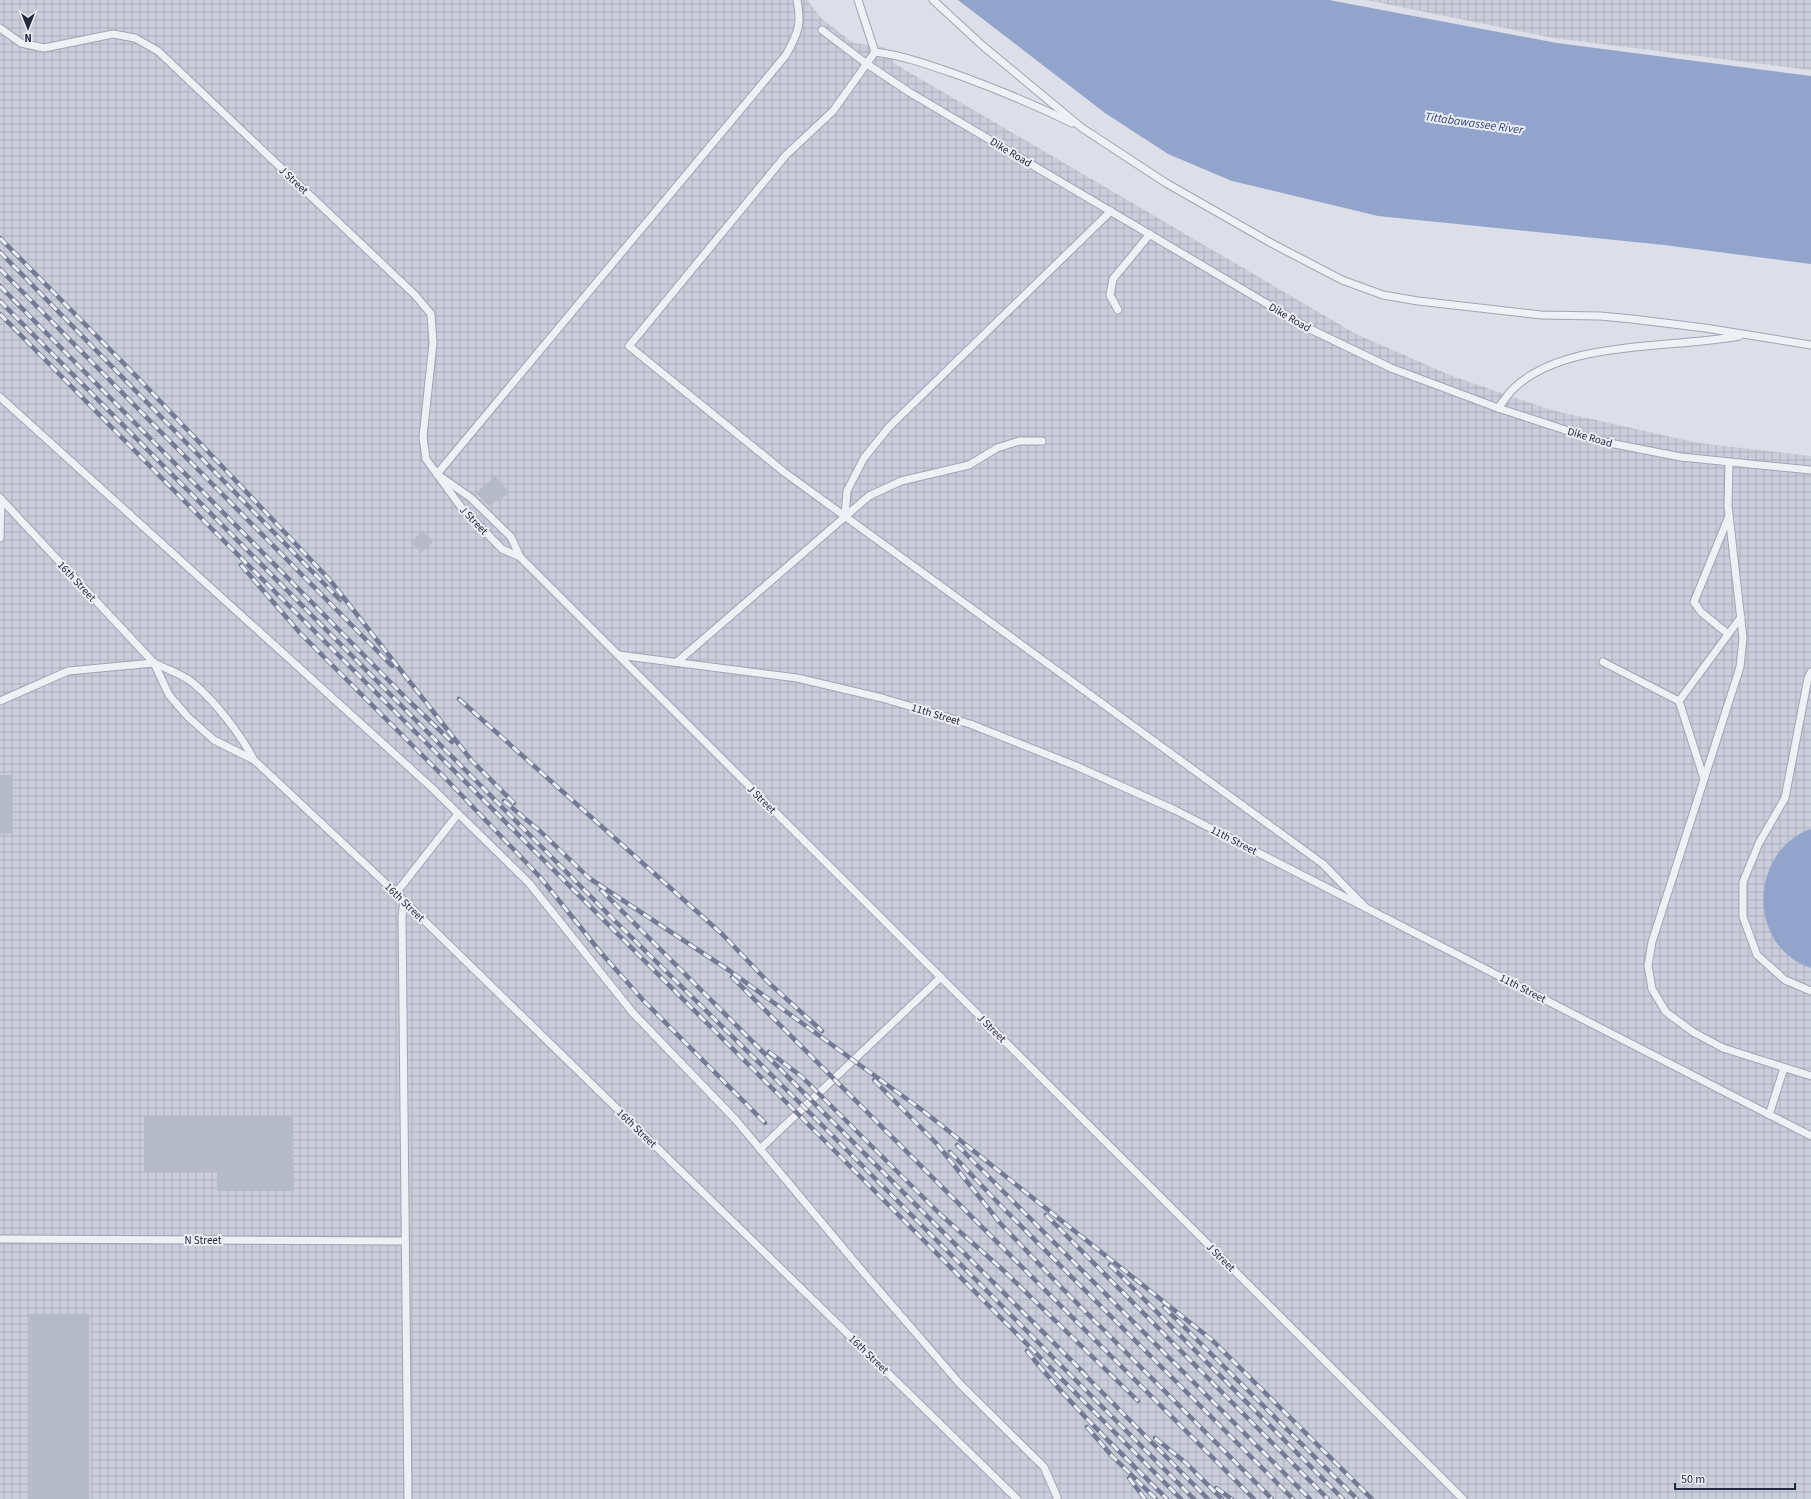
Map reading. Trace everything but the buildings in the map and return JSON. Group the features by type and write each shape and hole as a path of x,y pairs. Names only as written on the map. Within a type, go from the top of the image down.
{"lane":[{"path":"437,474 786,55 796,37 800,17 797,0"},
{"path":"858,0 875,52"},
{"path":"933,0 984,46 1082,128 1166,183 1273,244 1342,280 1384,295 1418,301 1541,315 1600,316 1632,319 1811,345"},
{"name":"J Street","path":"0,28 21,43 44,48 113,34 135,38 158,51 416,295 431,314 433,343 423,438 426,458 461,507 502,549 520,557"},
{"name":"Dike Road","path":"822,30 867,64 916,95 1111,211 1308,328 1391,368 1498,408 1599,441 1681,457 1811,470"},
{"path":"875,52 832,111 786,155 629,346 784,472 1323,864 1365,907"},
{"path":"875,52 900,55 1004,92 1082,128"},
{"path":"845,517 847,491 864,458 889,427 1111,211"},
{"path":"1118,310 1110,295 1113,279 1150,234"},
{"path":"1498,408 1514,389 1533,374 1555,364 1580,356 1623,348 1716,340 1745,335"},
{"path":"0,396 431,787 529,883 633,1013 735,1119 864,1273 960,1384 1044,1467 1057,1499"},
{"path":"677,662 869,496 901,481 969,465 997,448 1019,441 1042,442"},
{"path":"1729,463 1729,515 1743,638 1740,667 1652,942 1648,965 1652,989 1666,1012 1693,1032 1724,1048 1811,1076"},
{"name":"J Street","path":"437,474 471,498 511,537 520,557 1463,1499"},
{"path":"0,499 0,538"},
{"name":"16th Street","path":"0,499 154,664 169,696 188,717 214,740 254,760 396,893 1017,1499"},
{"path":"1728,634 1701,612 1694,602 1729,515"},
{"path":"1679,701 1741,617"},
{"name":"11th Street","path":"618,655 797,678 882,698 970,724 1076,766 1175,810 1811,1136"},
{"path":"1603,662 1679,701 1704,779"},
{"path":"0,701 68,672 154,664"},
{"name":"16th Street","path":"154,664 192,682 202,691 244,741 254,760"},
{"path":"1811,672 1808,678 1785,798 1759,843 1743,882 1743,917 1757,954 1784,980 1811,991"},
{"path":"396,893 458,814"},
{"path":"404,901 402,916 408,1499"},
{"path":"760,1149 941,977"},
{"path":"1769,1115 1784,1068"},
{"name":"N Street","path":"0,1238 405,1241"}],"shaded area":[{"path":"0,0 807,0 821,18 853,43 884,47 895,64 1356,334 1452,376 1551,410 1698,443 1811,456 1811,1499 0,1499"},
{"path":"1366,0 1811,0 1811,70 1554,38"}],"water":[{"name":"Tittabawassee River","path":"958,0 1329,0 1557,43 1811,76 1811,264 1664,245 1378,216 1232,181 1168,154 1105,113"},
{"path":"1811,829 1811,968 1794,960 1781,949 1772,935 1766,919 1763,902 1765,884 1770,868 1779,852 1802,832"}],"railway":[{"path":"0,238 140,380 329,579 472,761 514,803"},
{"path":"0,252 340,600"},
{"path":"0,269 392,666"},
{"path":"0,286 409,701 452,742"},
{"path":"0,301 617,923 806,1109 1194,1499"},
{"path":"0,314 208,525 1181,1499"},
{"path":"241,565 300,633 448,781 540,877 602,954 643,1000 765,1123"},
{"path":"459,699 722,934 770,984 822,1031"},
{"path":"504,801 540,831 589,878 730,971 922,1110 1212,1340 1372,1499"},
{"path":"601,890 1085,1374"},
{"path":"732,977 1254,1499"},
{"path":"769,1052 801,1076 941,1215 1003,1270 1138,1401"},
{"path":"874,1080 937,1144 1000,1223 1060,1286 1272,1499"},
{"path":"957,1145 1310,1499"},
{"path":"950,1152 1002,1207 1293,1499"},
{"path":"1046,1215 1328,1499"},
{"path":"1110,1265 1343,1499"},
{"path":"1164,1307 1357,1499"},
{"path":"1027,1351 1077,1408 1167,1499"},
{"path":"1081,1371 1208,1499"},
{"path":"1087,1427 1112,1456 1156,1499"},
{"path":"1155,1438 1186,1463 1222,1499"},
{"path":"1129,1478 1145,1499"},
{"path":"1216,1488 1232,1499"}]}
